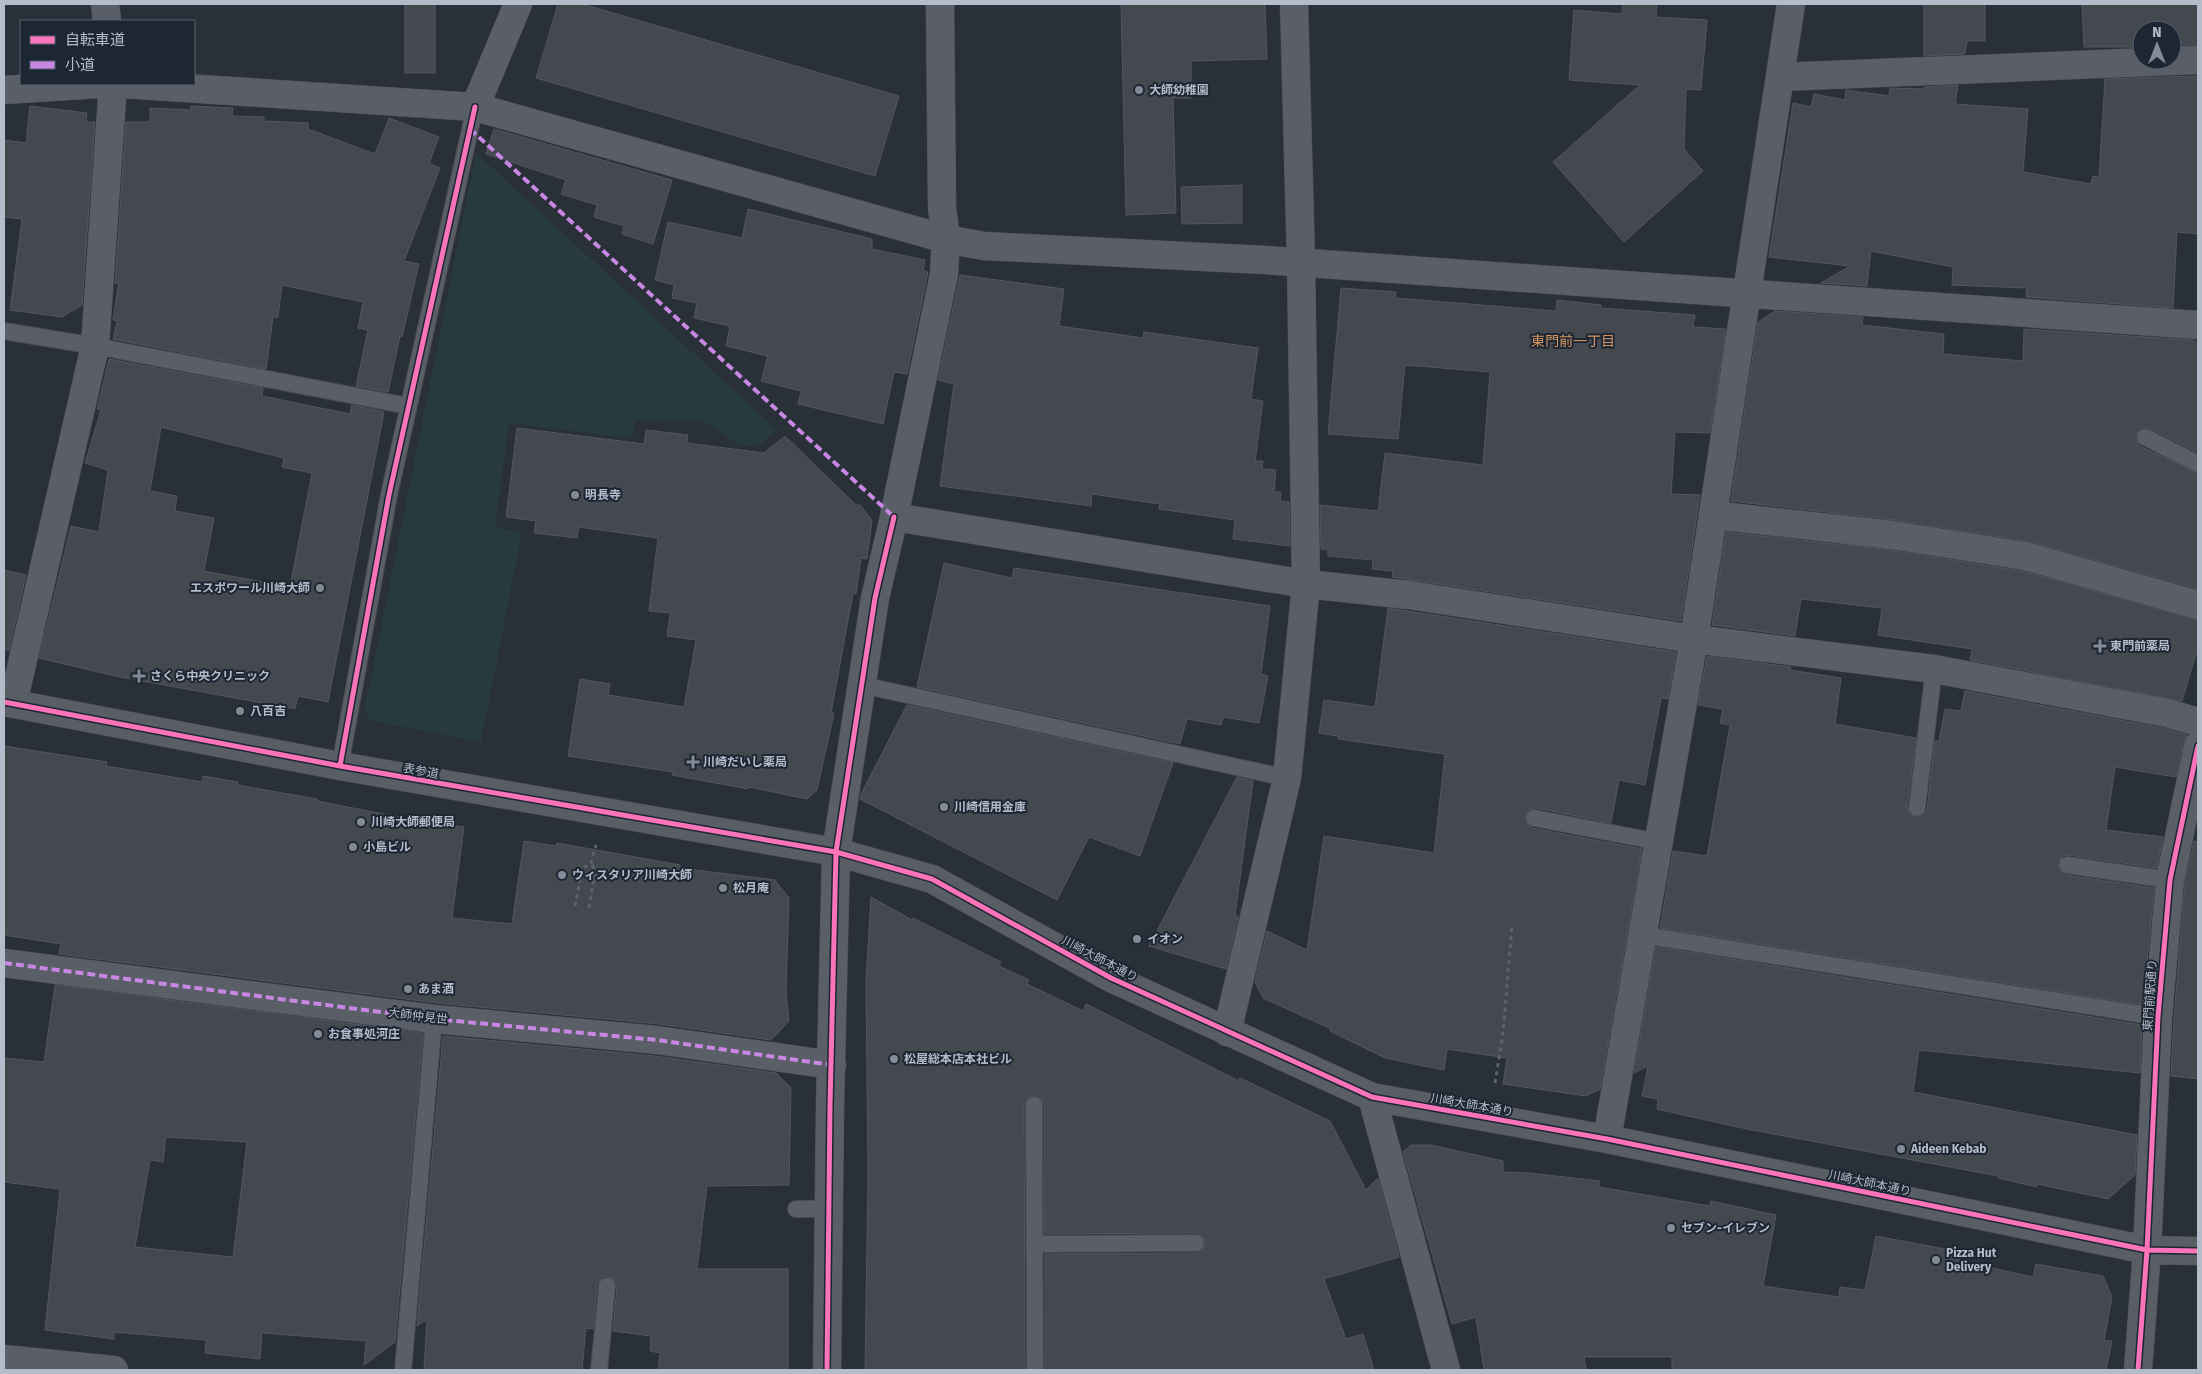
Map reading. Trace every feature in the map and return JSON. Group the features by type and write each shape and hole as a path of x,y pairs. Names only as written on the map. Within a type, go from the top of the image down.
{"street":[{"path":"105,4 107,20"},
{"path":"476,107 518,4"},
{"path":"827,1370 836,852 875,598 894,517 944,274 946,240 942,207 940,4"},
{"path":"1227,1032 1287,778 1306,584 1301,262 1294,4"},
{"path":"1607,1139 1694,639 1792,4"},
{"path":"1780,77 2198,60"},
{"path":"4,90 83,85"},
{"path":"8,702 95,346 113,85"},
{"path":"139,85 476,107 946,240 1013,248 1301,262 2198,324"},
{"path":"1713,515 1892,535 2025,556 2198,605"},
{"path":"894,517 1306,584 1410,595 1694,639 1934,669 2166,713 2198,722"},
{"name":"表参道","path":"8,702 340,766 836,852"},
{"name":"東門前駅通り","path":"2147,1250 2158,1016 2170,880 2198,746"},
{"name":"川崎大師本通り","path":"836,852 932,879 1111,978 1372,1097 1607,1139 2147,1250 2198,1251"},
{"name":"大師仲見世","path":"4,963 434,1018 657,1040 832,1065"},
{"path":"1372,1097 1446,1370"},
{"path":"2138,1370 2147,1250"},
{"path":"4,1359 114,1370"}],"lane":[{"path":"340,766 408,406 476,107"},
{"path":"4,331 95,346 408,406"},
{"path":"2144,437 2198,464"},
{"path":"1916,808 1934,669"},
{"path":"862,685 1287,778"},
{"path":"1534,818 1659,842"},
{"path":"2066,865 2170,880"},
{"path":"1644,935 2158,1016"},
{"path":"403,1370 434,1018"},
{"path":"1034,1105 1034,1370"},
{"path":"796,1209 829,1209"},
{"path":"1034,1244 1196,1243"},
{"path":"599,1370 607,1286"}],"path":[{"path":"589,908 595,871 591,863 597,837"},
{"path":"575,906 582,869 591,863"},
{"path":"1495,1086 1503,1033 1512,925"}],"green space":[{"path":"476,153 777,430 757,447 740,445 702,420 636,420 631,438 509,423 495,526 522,533 481,742 372,721 364,712"}],"building":[{"path":"405,4 435,4 435,73 405,73"},
{"path":"558,4 582,4 899,96 875,176 536,78"},
{"path":"1121,4 1265,4 1267,59 1191,61 1191,98 1173,98 1176,213 1126,215"},
{"path":"1623,4 1657,4 1656,17 1707,20 1701,90 1686,89 1684,149 1703,171 1624,242 1553,162 1640,85 1569,80 1574,10 1622,14"},
{"path":"1924,4 1985,4 1985,41 1967,41 1965,54 1924,56"},
{"path":"2082,4 2198,4 2198,45 2182,45 2182,20 2132,20 2132,47 2084,47"},
{"path":"2198,76 2198,234 2177,232 2173,308 2026,297 2027,288 1952,285 1953,267 1871,251 1867,286 1821,283 1850,266 1769,257 1793,103 1811,107 1814,94 1845,100 1846,90 1889,96 1890,88 1924,89 1924,87 1958,85 1955,104 2028,109 2023,172 2091,184 2093,176 2099,177 2105,79"},
{"path":"30,106 87,113 86,122 95,122 82,305 62,317 10,310 22,219 4,217 4,140 26,143"},
{"path":"191,106 233,108 232,116 264,117 264,121 308,123 308,129 375,154 389,118 439,137 429,163 440,168 404,261 419,264 402,337 400,336 388,392 356,386 368,330 358,328 363,302 282,285 278,317 273,317 266,369 113,339 117,321 113,320 119,281 115,284 126,122 150,122 150,108 191,110"},
{"path":"494,129 672,180 653,244 622,234 624,226 594,217 597,205 561,194 566,180 486,154"},
{"path":"1242,185 1242,223 1182,224 1181,187"},
{"path":"748,209 872,239 872,249 925,260 923,270 928,272 907,374 894,372 883,424 798,404 801,391 761,381 768,356 726,346 730,326 694,318 697,303 672,298 674,285 655,280 668,222 742,238"},
{"path":"960,275 1064,289 1059,326 1143,338 1144,332 1258,348 1251,399 1263,401 1255,461 1263,461 1262,469 1276,470 1274,492 1281,492 1280,501 1289,502 1290,546 1233,539 1235,520 1159,509 1160,504 1092,494 1091,506 940,486 954,384 938,380"},
{"path":"1341,288 1396,292 1395,298 1556,311 1557,300 1601,305 1601,308 1695,315 1693,327 1726,329 1710,433 1675,432 1671,494 1700,495 1681,621 1392,577 1393,571 1372,569 1373,560 1328,556 1328,550 1321,549 1320,505 1378,511 1385,453 1483,465 1490,372 1405,365 1398,439 1328,434"},
{"path":"1775,311 1863,317 1862,325 1944,334 1943,354 2023,361 2024,329 2192,340 2198,343 2198,453 2149,428 2140,428 2135,437 2140,446 2198,474 2198,589 2027,541 1894,520 1731,501 1758,322"},
{"path":"109,359 263,388 262,396 350,414 352,405 384,412 328,702 298,696 295,709 115,676 39,658 71,526 99,532 108,470 85,463 101,410 97,409","holes":["161,427 284,458 282,467 312,473 290,587 204,571 214,518 175,511 177,496 150,491"]},
{"path":"517,428 644,444 646,430 688,435 687,443 764,453 785,436 856,505 860,505 872,520 867,559 861,558 856,594 853,593 831,713 834,713 817,790 807,799 749,787 748,789 672,775 673,772 568,756 580,679 610,684 608,695 684,707 696,640 667,636 670,613 649,611 658,538 579,527 577,538 534,533 536,521 506,517"},
{"path":"1726,532 1890,550 2022,571 2198,620 2198,647 2182,701 1970,660 1972,649 1878,635 1882,608 1801,599 1795,636 1712,625"},
{"path":"944,563 1012,578 1014,568 1270,606 1261,674 1268,676 1259,723 1223,717 1221,725 1187,719 1180,744 917,687"},
{"path":"4,570 26,575 9,651 4,649"},
{"path":"1388,608 1676,652 1668,699 1661,698 1645,785 1619,780 1611,823 1536,808 1530,809 1524,816 1525,822 1532,828 1642,849 1600,1089 1586,1096 1503,1084 1507,1058 1447,1049 1444,1070 1385,1058 1330,1031 1331,1029 1263,998 1255,982 1267,931 1307,950 1324,836 1434,853 1445,754 1338,739 1338,736 1319,733 1324,700 1375,707"},
{"path":"1707,656 1791,667 1790,670 1841,678 1835,724 1916,738 1907,807 1908,812 1915,818 1921,817 1927,810 1935,741 1939,741 1945,709 1961,711 1965,691 2163,728 2187,735 2183,743 2176,777 2115,767 2106,830 2163,837 2157,868 2068,855 2063,856 2057,863 2058,869 2066,875 2154,888 2143,1005 1660,928 1673,851 1707,856 1730,725 1720,723 1723,709 1698,705"},
{"path":"907,705 1173,763 1140,856 1089,837 1057,900 860,799"},
{"path":"4,746 107,762 106,766 202,782 203,776 238,782 237,785 317,799 317,801 464,827 452,918 512,924 524,841 556,846 557,843 680,865 680,868 775,880 789,898 786,993 789,1021 771,1040 659,1024 436,1003 59,954 61,944 4,935"},
{"path":"1237,777 1253,781 1235,915 1238,917 1226,969 1149,946"},
{"path":"2194,841 2198,842 2198,1079 2171,1076 2185,882"},
{"path":"871,897 912,920 913,918 1001,962 999,966 1029,980 1027,984 1083,1011 1086,1004 1239,1081 1240,1078 1330,1121 1366,1190 1378,1178 1399,1257 1324,1279 1346,1339 1363,1334 1374,1370 1045,1370 1045,1254 1196,1253 1204,1248 1206,1242 1201,1235 1196,1233 1044,1234 1044,1105 1042,1100 1034,1095 1029,1097 1024,1105 1025,1370 865,1370 868,1176 866,982"},
{"path":"1656,947 2142,1025 2140,1073 1919,1050 1913,1092 2137,1135 2135,1175 2108,1199 2037,1184 2037,1187 1998,1178 1998,1176 1747,1129 1657,1109 1658,1099 1642,1096 1648,1066 1634,1073"},
{"path":"55,985 423,1033 395,1342 364,1365 366,1341 262,1333 260,1359 205,1353 206,1340 114,1332 114,1339 45,1330 60,1189 4,1182 4,1058 44,1062","holes":["166,1137 247,1142 233,1257 135,1247 150,1160 163,1162"]},
{"path":"443,1036 655,1056 776,1073 791,1088 789,1185 707,1186 697,1269 788,1269 788,1370 658,1370 660,1353 650,1351 651,1336 613,1331 617,1286 613,1278 607,1276 602,1277 597,1285 593,1329 586,1328 582,1370 424,1370 427,1319 417,1326"},
{"path":"1411,1145 1431,1145 1503,1161 1503,1172 1600,1181 1599,1187 1710,1206 1711,1201 1776,1215 1763,1286 1839,1297 1840,1287 1865,1290 1876,1236 1961,1252 1959,1261 2033,1277 2036,1264 2103,1276 2112,1297 2104,1340 2112,1341 2106,1370 1672,1370 1672,1357 1584,1357 1586,1370 1484,1370 1476,1317 1452,1324 1403,1152"}],"marked path":[{"path":"470,129 894,517"},
{"path":"4,963 434,1019 657,1040 832,1065"}],"cycle path":[{"path":"340,766 389,495 475,107"},
{"path":"827,1370 830,1106 836,852 875,598 894,517"},
{"path":"4,702 340,766 836,852 932,879 1111,978 1372,1097 1607,1139 2147,1250 2198,1251"},
{"path":"2138,1370 2147,1250 2158,1017 2170,880 2198,746"}],"place":[{"name":"大師幼稚園","path":"1139,90"},
{"name":"明長寺","path":"575,495"},
{"name":"エスポワール川崎大師","path":"320,588"},
{"name":"東門前薬局","path":"2100,646"},
{"name":"さくら中央クリニック","path":"139,676"},
{"name":"八百吉","path":"240,711"},
{"name":"川崎だいし薬局","path":"693,762"},
{"name":"川崎信用金庫","path":"944,807"},
{"name":"川崎大師郵便局","path":"361,822"},
{"name":"小島ビル","path":"353,847"},
{"name":"ウィスタリア川崎大師","path":"562,875"},
{"name":"松月庵","path":"723,888"},
{"name":"イオン","path":"1137,939"},
{"name":"あま酒","path":"408,989"},
{"name":"お食事処河庄","path":"318,1034"},
{"name":"松屋総本店本社ビル","path":"894,1059"},
{"name":"Aideen Kebab","path":"1901,1149"},
{"name":"セブン-イレブン","path":"1671,1228"},
{"name":"Pizza Hut Delivery","path":"1936,1260"}],"district":[{"name":"東門前一丁目","path":"1573,341"}]}
